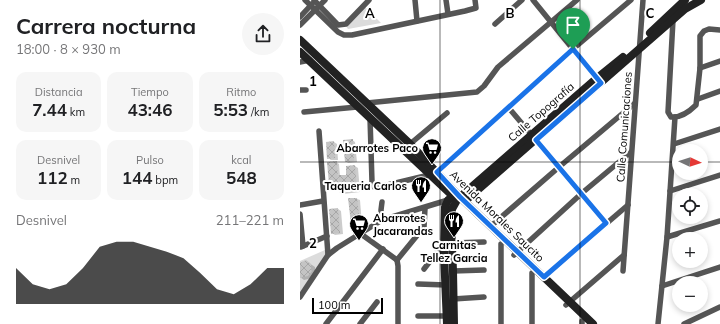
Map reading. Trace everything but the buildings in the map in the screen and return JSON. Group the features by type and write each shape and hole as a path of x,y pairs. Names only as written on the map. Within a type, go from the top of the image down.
{"main road":[{"path":"672,20 673,0"},
{"name":"Calle Topografía","path":"640,46 672,11 685,0"},
{"name":"Calle Topografía","path":"457,199 534,137 599,80 685,9 701,0"},
{"name":"Avenida Morales Saucito","path":"300,40 410,144 433,173 501,244 544,277 568,303 583,323"},
{"name":"Avenida Morales Saucito","path":"300,52 357,107 433,173"},
{"path":"450,320 446,285 448,243 452,209 457,199"},
{"name":"Avenida Morales Saucito","path":"457,199 491,226 532,273 593,324"},
{"path":"448,253 453,271 453,299 450,320"}],"street":[{"path":"304,0 315,4 338,25 346,24 369,0"},
{"path":"300,17 315,4 325,0"},
{"path":"415,0 417,21"},
{"path":"446,0 448,14"},
{"path":"315,4 338,32 344,35 352,35 476,8 476,0"},
{"path":"495,24 522,0"},
{"path":"533,0 599,80"},
{"path":"366,103 477,92 484,86 498,67 552,23 577,0"},
{"path":"370,118 372,182 374,187 433,173 573,49 631,0"},
{"name":"Calle Comunicaciones","path":"623,271 643,0"},
{"path":"300,25 315,4"},
{"path":"672,20 668,112 671,117 685,114 692,110 696,105 698,98 700,68 700,36 704,31 709,29 720,30"},
{"path":"300,62 309,61 318,57"},
{"path":"700,68 720,61"},
{"path":"698,98 720,91"},
{"path":"491,226 636,103"},
{"path":"304,112 357,107"},
{"path":"508,107 606,223"},
{"path":"410,144 447,113"},
{"path":"675,117 674,144 720,129"},
{"path":"318,131 328,255"},
{"path":"516,254 582,193 631,152"},
{"path":"658,324 667,237 672,168"},
{"path":"670,191 720,175"},
{"path":"300,297 328,255 382,220 457,199"},
{"path":"300,205 323,202"},
{"path":"382,202 382,220"},
{"path":"544,277 628,205"},
{"path":"397,260 424,227 425,208"},
{"path":"300,214 302,246 327,236"},
{"path":"667,237 720,221"},
{"path":"361,234 397,260 398,324"},
{"path":"424,269 448,243 484,242"},
{"path":"501,244 501,324"},
{"path":"326,324 383,249"},
{"path":"568,303 624,255"},
{"path":"662,286 720,267"},
{"path":"453,271 484,270"},
{"path":"532,273 532,324"},
{"path":"418,284 446,285"},
{"path":"453,299 484,297"},
{"path":"360,324 377,302"},
{"path":"684,324 720,307"},
{"path":"708,313 720,314"},
{"path":"418,316 450,320"}],"shaded area":[{"path":"365,7 381,23 348,29 346,26"},
{"path":"325,250 327,256 300,292 300,261"}],"place":[{"name":"Abarrotes Paco","path":"432,165"},
{"name":"Taqueria Carlos","path":"421,203"},
{"name":"Carnitas Tellez Garcia","path":"454,238"},
{"name":"Abarrotes Jacarandas","path":"359,241"}],"route":[{"path":"573,49 601,83 536,140 606,223 544,277 460,197 437,172 573,49"}]}
